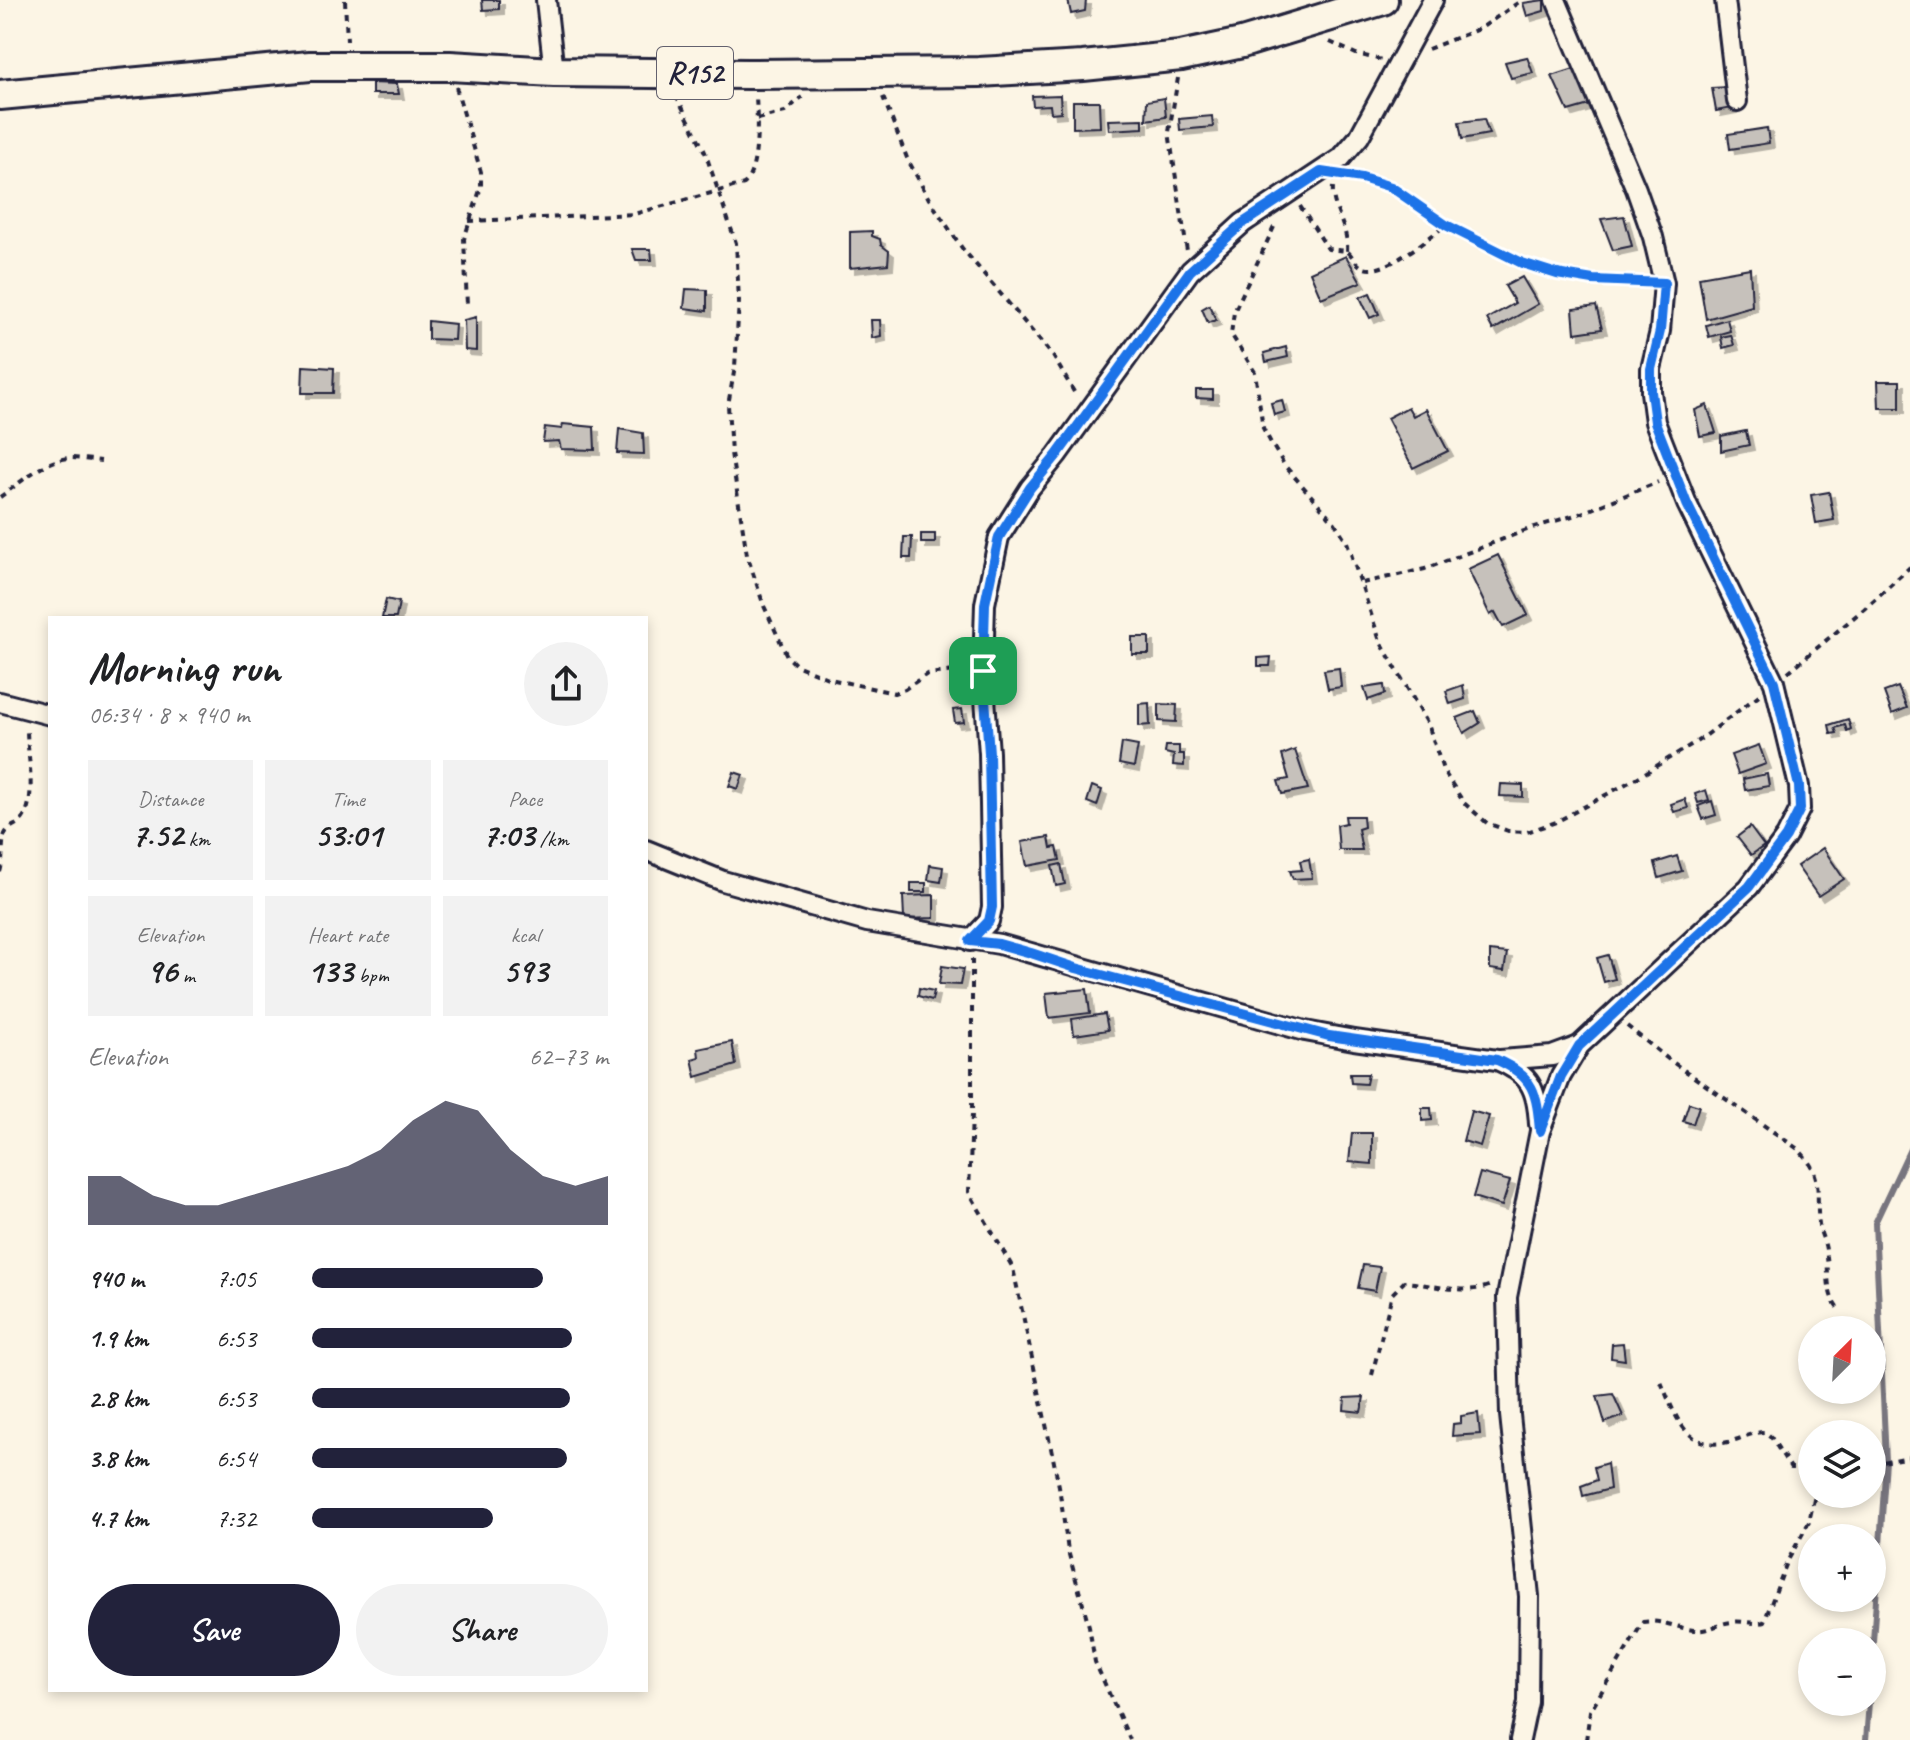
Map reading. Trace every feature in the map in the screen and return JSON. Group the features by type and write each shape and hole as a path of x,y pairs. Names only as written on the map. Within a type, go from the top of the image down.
{"main road":[{"name":"R152","path":"0,95 310,66 450,66 554,72 754,74 979,72 1083,66 1181,56 1305,25 1383,0"}],"street":[{"path":"546,0 554,72"},
{"path":"970,941 989,921 993,892 983,671 985,604 999,537 1030,488 1190,271 1243,223 1288,193 1328,173 1359,137 1433,0"},
{"path":"1520,1740 1528,1702 1530,1639 1528,1581 1510,1415 1507,1297 1540,1131 1561,1076 1579,1046 1749,887 1786,837 1800,809 1799,786 1774,682 1675,475 1655,422 1651,369 1660,331 1664,283 1653,237 1636,189 1556,0"},
{"path":"1725,0 1737,101"},
{"path":"0,702 41,714"},
{"path":"648,851 723,881 867,922 999,944 1090,972 1329,1036 1497,1060 1552,1056 1579,1046"},
{"path":"1497,1060 1512,1066 1531,1083 1540,1131"}],"path":[{"path":"345,0 347,66"},
{"path":"1305,25 1356,54 1377,60 1399,61 1481,28 1522,0"},
{"path":"1181,56 1169,132 1190,271"},
{"path":"450,66 481,172 481,187 464,239 467,305"},
{"path":"665,73 705,152 736,243 739,301 735,367 728,405 738,503 753,577 787,656 796,665 830,679 894,693 938,671 983,671"},
{"path":"757,119 785,112 795,105 803,97 813,73"},
{"path":"873,73 907,158 929,199 962,248 1053,356 1086,413"},
{"path":"469,221 634,214 744,184 752,174 757,119 754,74"},
{"path":"1446,225 1379,269 1362,268 1347,251 1346,233 1328,173 1362,178 1391,187 1446,225 1522,263 1557,274 1593,280 1664,283"},
{"path":"1288,193 1324,244 1332,251 1347,251"},
{"path":"1288,193 1268,243 1234,312 1231,334 1255,372 1263,428 1293,475 1341,532 1362,583 1380,641 1428,724 1451,785 1464,803 1487,823 1508,831 1527,832 1556,822 1635,779 1704,737 1854,618 1910,567"},
{"path":"0,497 28,476 60,460 101,461"},
{"path":"1362,583 1425,569 1520,532 1579,514 1675,475"},
{"path":"0,872 5,834 20,823 26,813 31,766 26,731 41,714"},
{"path":"970,941 972,1114 969,1192 1013,1268 1059,1486 1068,1551 1089,1626 1095,1662 1130,1740"},
{"path":"1613,1013 1668,1059 1798,1149 1811,1162 1817,1176 1819,1228 1826,1248 1829,1288 1834,1305 1840,1311"},
{"path":"1372,1375 1392,1294 1399,1285 1404,1282 1457,1289 1485,1288 1512,1262"},
{"path":"1661,1382 1676,1416 1698,1441 1720,1444 1765,1432 1791,1468 1798,1468"},
{"path":"1886,1461 1910,1457"},
{"path":"1586,1740 1590,1711 1643,1622 1697,1631 1734,1621 1764,1622 1787,1562 1809,1522 1812,1508"}],"building":[{"path":"482,0 499,0 499,9 483,10"},
{"path":"1068,0 1086,0 1085,11 1071,14"},
{"path":"1544,0 1544,11 1527,16 1523,3"},
{"path":"1527,57 1533,73 1511,78 1505,62"},
{"path":"1577,68 1589,105 1568,111 1552,76"},
{"path":"372,83 397,84 399,94 372,94"},
{"path":"1729,87 1732,108 1716,111 1712,88"},
{"path":"1060,95 1061,112 1051,113 1050,105 1033,106 1032,96"},
{"path":"1164,98 1166,117 1146,120 1147,101"},
{"path":"1073,101 1099,101 1100,127 1073,128"},
{"path":"1212,116 1213,127 1180,130 1179,119"},
{"path":"1143,119 1143,128 1109,130 1108,120"},
{"path":"1484,119 1489,134 1462,139 1459,122"},
{"path":"1767,128 1769,143 1730,149 1728,134"},
{"path":"1624,216 1632,246 1613,250 1601,219"},
{"path":"872,231 872,236 880,239 881,245 889,251 888,264 850,268 850,232"},
{"path":"632,249 651,249 652,260 636,260"},
{"path":"1346,256 1361,282 1321,298 1310,272"},
{"path":"1750,268 1752,306 1706,319 1699,277"},
{"path":"1522,277 1538,304 1493,330 1487,319 1515,303 1505,286"},
{"path":"686,289 707,290 707,311 684,308"},
{"path":"1370,293 1379,314 1370,318 1360,297"},
{"path":"1209,305 1216,320 1208,323 1202,309"},
{"path":"1596,306 1602,329 1575,333 1573,309"},
{"path":"476,317 476,351 465,350 464,320"},
{"path":"1727,319 1730,331 1709,337 1706,325"},
{"path":"871,320 880,320 881,336 872,338"},
{"path":"428,321 455,324 454,340 428,339"},
{"path":"1731,335 1734,345 1723,348 1721,337"},
{"path":"1286,347 1288,357 1266,362 1264,353"},
{"path":"303,366 334,368 333,393 302,393"},
{"path":"1878,381 1900,381 1900,408 1879,408"},
{"path":"1196,390 1213,390 1213,399 1196,398"},
{"path":"1282,400 1285,412 1274,415 1271,403"},
{"path":"1707,405 1716,433 1700,436 1695,410"},
{"path":"1408,407 1413,416 1426,409 1448,451 1413,468 1387,418"},
{"path":"563,424 594,427 595,450 561,449 559,441 543,442 545,427 562,429"},
{"path":"619,429 643,433 644,454 617,453"},
{"path":"1746,431 1749,445 1721,451 1721,436"},
{"path":"1829,492 1834,520 1816,523 1811,495"},
{"path":"921,534 935,534 935,543 921,543"},
{"path":"904,537 912,537 911,558 903,558"},
{"path":"1498,555 1528,615 1503,627 1495,612 1490,615 1468,569"},
{"path":"386,599 399,602 396,616 382,616"},
{"path":"1132,637 1149,637 1149,654 1132,654"},
{"path":"1271,657 1270,666 1258,666 1258,658"},
{"path":"1339,668 1341,687 1328,689 1324,670"},
{"path":"1384,685 1385,694 1368,700 1364,688"},
{"path":"1463,685 1465,699 1450,704 1446,691"},
{"path":"1898,687 1907,708 1892,714 1884,692"},
{"path":"1149,703 1150,725 1139,726 1139,704"},
{"path":"1159,704 1177,705 1176,722 1159,721"},
{"path":"962,709 964,722 955,723 953,710"},
{"path":"1475,711 1480,723 1464,733 1457,718"},
{"path":"1848,719 1851,729 1847,731 1845,725 1835,728 1837,733 1831,734 1829,725"},
{"path":"1122,743 1138,746 1134,767 1119,764"},
{"path":"1759,745 1766,764 1738,774 1731,755"},
{"path":"1166,746 1179,746 1179,754 1184,754 1184,766 1173,765 1174,755 1165,753"},
{"path":"1295,750 1308,789 1282,794 1278,781 1289,779 1282,755"},
{"path":"734,772 743,775 738,789 729,786"},
{"path":"1767,774 1769,786 1745,790 1743,779"},
{"path":"1501,784 1523,785 1523,797 1500,796"},
{"path":"1092,786 1102,790 1097,806 1087,802"},
{"path":"1706,790 1709,800 1698,803 1695,794"},
{"path":"1685,799 1688,808 1674,812 1671,804"},
{"path":"1712,801 1716,815 1703,819 1698,806"},
{"path":"1345,816 1363,816 1364,827 1358,829 1362,850 1339,850 1337,825 1346,823"},
{"path":"1750,827 1764,846 1751,855 1737,837"},
{"path":"1049,837 1051,848 1057,847 1060,860 1027,866 1022,842"},
{"path":"1823,848 1844,879 1818,896 1797,866"},
{"path":"1677,856 1682,871 1659,878 1655,863"},
{"path":"1309,859 1312,878 1293,879 1290,871 1302,870 1300,861"},
{"path":"1061,864 1065,884 1056,886 1052,866"},
{"path":"930,865 943,867 941,882 928,880"},
{"path":"911,883 926,883 926,892 911,892"},
{"path":"934,895 934,918 904,919 903,896"},
{"path":"1490,951 1507,953 1504,971 1490,969"},
{"path":"1608,955 1615,979 1604,982 1597,958"},
{"path":"942,966 963,969 960,985 939,984"},
{"path":"919,988 934,991 932,1000 918,996"},
{"path":"1087,989 1090,1013 1049,1018 1046,993"},
{"path":"1105,1014 1108,1030 1074,1035 1072,1019"},
{"path":"732,1042 736,1065 696,1077 692,1059 699,1057 698,1049"},
{"path":"1350,1074 1368,1074 1366,1084 1351,1083"},
{"path":"1689,1103 1699,1106 1693,1124 1683,1121"},
{"path":"1422,1108 1431,1108 1432,1120 1422,1121"},
{"path":"1471,1111 1489,1116 1480,1146 1463,1141"},
{"path":"1352,1133 1372,1133 1372,1164 1349,1162"},
{"path":"1480,1173 1510,1181 1502,1206 1473,1197"},
{"path":"1363,1265 1380,1267 1375,1291 1358,1288"},
{"path":"1623,1343 1625,1360 1611,1358 1612,1344"},
{"path":"1613,1394 1623,1416 1605,1423 1597,1396"},
{"path":"1364,1397 1361,1412 1344,1410 1345,1398"},
{"path":"1478,1413 1480,1434 1452,1436 1453,1424 1461,1423 1461,1416"},
{"path":"1607,1463 1610,1489 1583,1496 1581,1486 1597,1480 1594,1467"}],"waterway":[{"path":"1874,1628 1886,1461 1875,1223 1910,1149"},
{"path":"1866,1740 1868,1716"}],"route":[{"path":"1321,172 1362,178 1391,187 1446,225 1522,263 1557,274 1593,280 1664,283 1660,331 1651,369 1655,422 1687,504 1774,682 1799,786 1800,809 1786,837 1749,887 1579,1046 1550,1099 1540,1131 1531,1083 1512,1066 1497,1060 1305,1031 999,944 970,941 989,921 993,892 983,671 985,604 999,537 1030,488 1190,271 1243,223 1321,172"}]}
